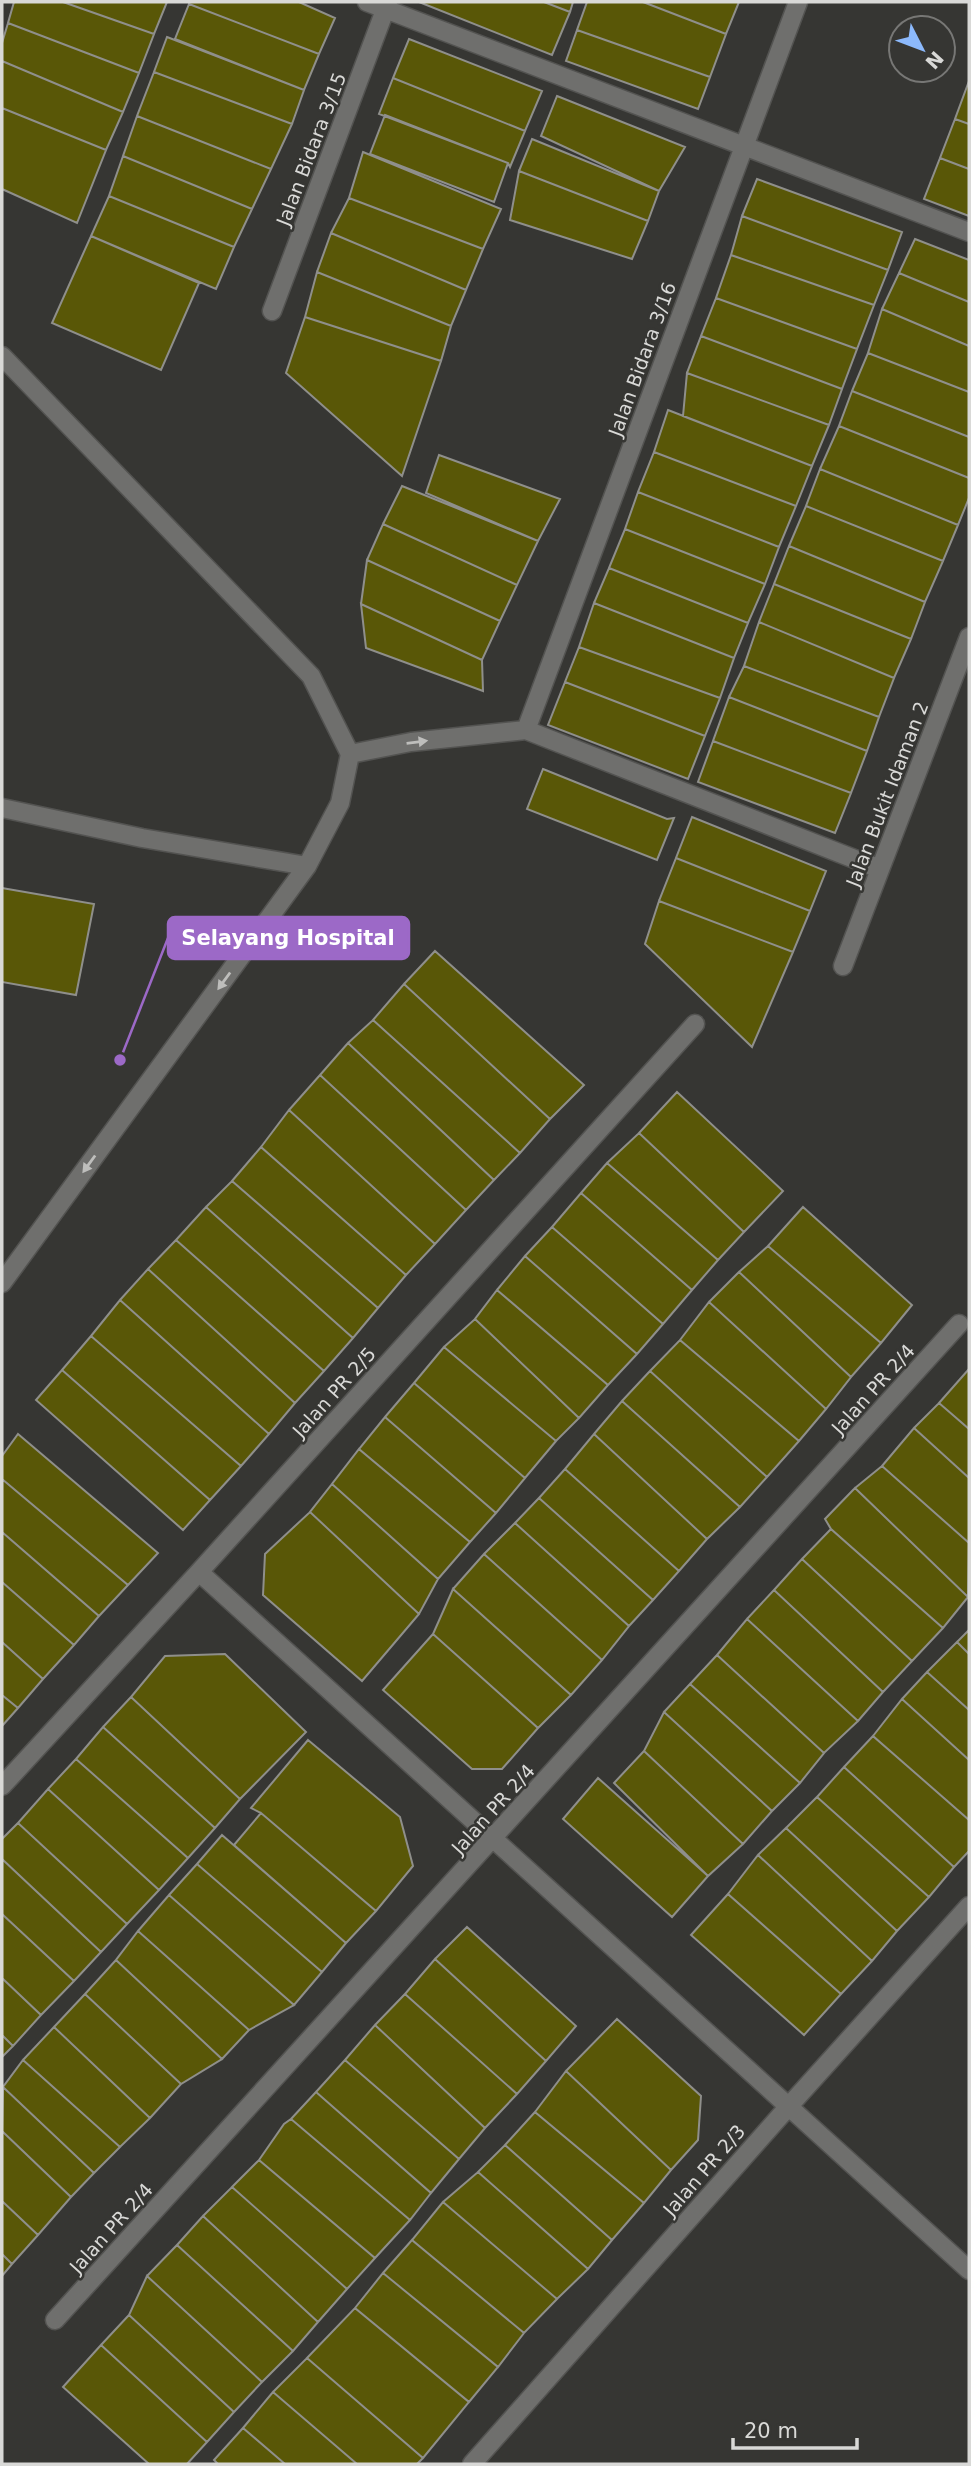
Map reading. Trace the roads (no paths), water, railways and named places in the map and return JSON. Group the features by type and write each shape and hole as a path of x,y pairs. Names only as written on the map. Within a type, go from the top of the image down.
{"street":[{"path":"367,2 387,5 969,232"},
{"name":"Jalan Bidara 3/16","path":"526,730 798,2"},
{"name":"Jalan Bidara 3/15","path":"272,312 387,5"},
{"path":"2,356 311,676 350,754 340,803 307,866 2,1283"},
{"name":"Jalan Bukit Idaman 2","path":"843,966 969,637"},
{"path":"350,754 411,742 526,730 880,869"},
{"path":"2,808 142,838 307,866"},
{"name":"Jalan PR 2/5","path":"2,1786 695,1024"},
{"name":"Jalan PR 2/4","path":"55,2320 960,1324"},
{"path":"199,1572 969,2270"},
{"name":"Jalan PR 2/3","path":"472,2464 969,1906"}],"place":[{"name":"Selayang Hospital","path":"120,1060"}]}
